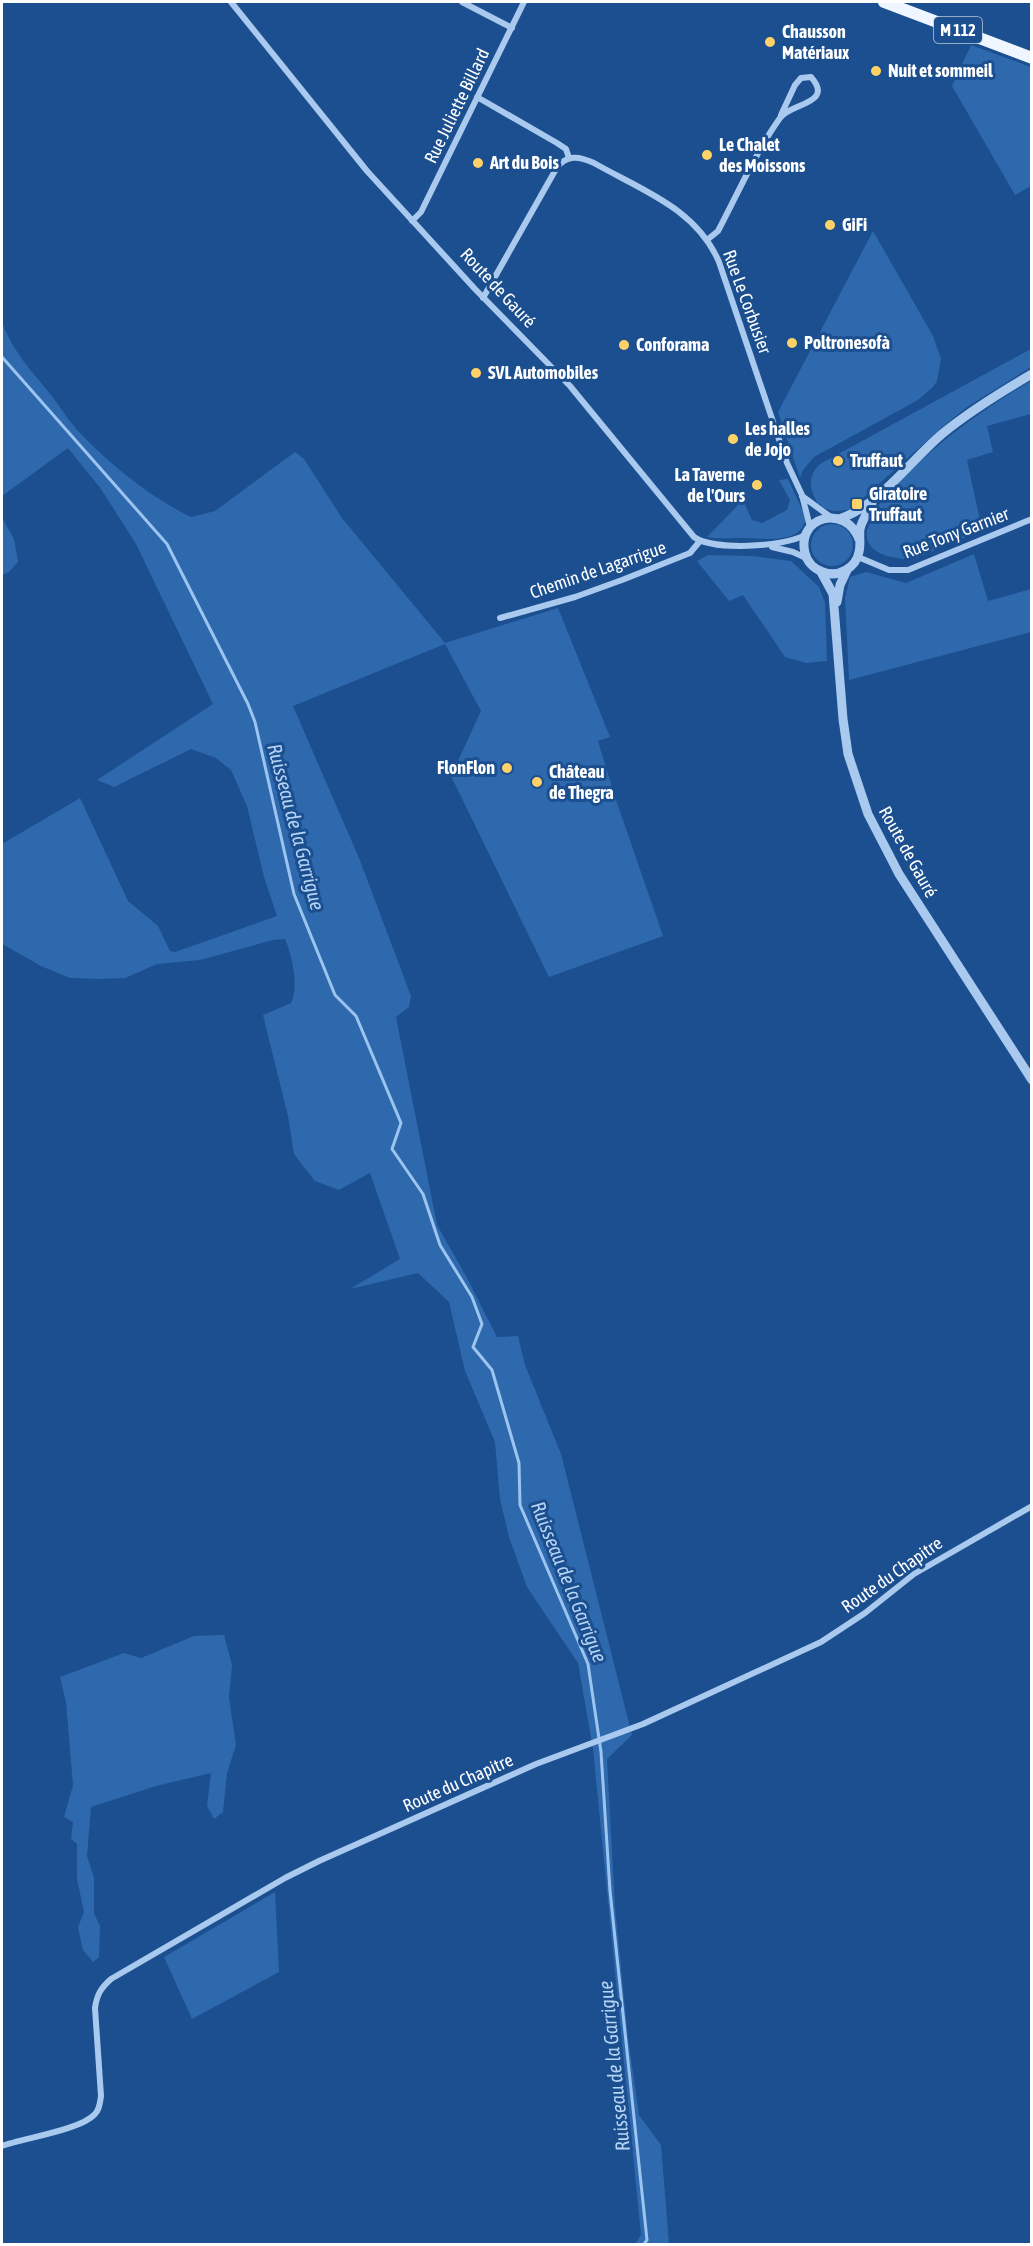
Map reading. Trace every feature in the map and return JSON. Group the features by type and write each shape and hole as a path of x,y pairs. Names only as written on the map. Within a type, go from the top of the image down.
{"main road":[{"name":"M 112","path":"884,2 1032,58"}],"street":[{"name":"Route de Gauré","path":"231,2 351,152 483,298 570,386 689,532 700,541"},
{"path":"462,2 512,28"},
{"name":"Rue Juliette Billard","path":"412,221 421,212 524,2"},
{"path":"707,240 718,231 795,85 801,78 811,77 818,88 818,94 813,100 781,115"},
{"path":"477,98 557,143 566,149 569,158 560,163 556,169 483,298"},
{"name":"Rue Le Corbusier","path":"569,158 584,158 668,204 691,220 707,240 719,262 788,463 802,495 808,531"},
{"path":"700,541 711,544 768,546 792,542 820,520 855,513 873,501 943,433 981,405 1032,374"},
{"name":"Rue Le Corbusier","path":"802,495 836,518"},
{"path":"808,531 804,551 810,564 821,572 834,574 847,570 858,557 861,528 873,501"},
{"path":"836,518 852,526 859,539"},
{"name":"Rue Tony Garnier","path":"858,557 890,570 908,570 1032,519"},
{"name":"Chemin de Lagarrigue","path":"500,618 575,597 632,576 690,553 700,541"},
{"path":"768,546 793,552 806,558"},
{"name":"Route de Gauré","path":"836,611 840,585 847,570"},
{"name":"Route de Gauré","path":"821,572 833,594 836,611 844,731 855,780 868,814 899,874 1032,1080"},
{"name":"Route du Chapitre","path":"2,2146 78,2125 94,2116 98,2110 101,2096 96,1997 111,1979 285,1878 319,1861 536,1764 643,1724 821,1642 866,1613 914,1574 1032,1506"}],"shaded area":[{"path":"971,45 1031,67 1031,186 1015,195 952,86"},
{"path":"873,231 933,336 941,359 937,381 918,400 814,457 803,470 800,478 778,412"},
{"path":"2,321 21,358 81,434 133,480 161,500 191,517 215,511 295,452 304,459 342,518 445,643 558,608 610,737 598,741 663,936 549,977 451,776 481,711 445,644 293,706 359,858 411,996 409,1007 396,1017 437,1225 497,1337 518,1336 525,1365 561,1454 632,1735 607,1759 615,1907 628,2038 639,2115 661,2145 669,2244 635,2244 641,2235 593,1749 578,1663 527,1587 509,1537 500,1499 495,1442 465,1371 449,1302 418,1273 350,1289 400,1259 370,1173 339,1190 315,1181 294,1154 288,1116 263,1015 291,1003 294,971 285,939 273,940 200,960 157,964 125,978 97,979 70,978 41,966 2,944 2,844 80,798 128,901 158,926 170,951 175,952 277,916 264,877 247,806 231,770 216,758 191,749 114,787 97,780 213,704 136,544 101,489 68,448 2,496"},
{"path":"1031,349 1031,367 967,407 851,509 832,511 821,506 821,503 819,505 811,489 811,479 820,464"},
{"path":"1031,381 1031,414 987,426 993,452 967,460 982,530 914,559 891,557 870,546 867,531 878,510 877,507 911,470 968,422"},
{"path":"788,479 806,518 803,527 796,533 779,538 707,537 743,500 752,520 762,523 787,510 790,500 779,480"},
{"path":"2,518 14,539 18,562 9,572 2,575"},
{"path":"832,524 847,530 853,545 847,560 832,566 817,560 811,545 817,530"},
{"path":"974,554 988,601 1031,589 1031,632 849,680 845,598 850,577 866,572 906,583"},
{"path":"708,555 753,556 791,561 819,587 825,603 827,661 806,663 785,657 743,595 729,601 697,561"},
{"path":"224,1635 232,1665 229,1698 236,1745 227,1773 223,1812 214,1819 207,1806 211,1773 156,1786 91,1807 87,1856 94,1878 94,1913 100,1926 99,1957 93,1962 83,1950 78,1927 84,1912 77,1879 77,1844 71,1839 73,1822 64,1817 73,1785 66,1702 60,1677 124,1653 141,1658 194,1636"},
{"path":"275,1892 279,1972 192,2019 164,1957"}],"waterway":[{"name":"Ruisseau de la Garrigue","path":"2,357 167,544 248,704 255,722 294,894 335,995 356,1016 401,1123 392,1149 423,1194 440,1245 472,1297 482,1324 473,1347 492,1370 519,1463 520,1505 588,1664 601,1752 610,1891 647,2240 644,2244"}],"place":[{"name":"Chausson Matériaux","path":"770,42"},
{"name":"Nuit et sommeil","path":"876,71"},
{"name":"Le Chalet des Moissons","path":"707,155"},
{"name":"Art du Bois","path":"478,163"},
{"name":"GiFi","path":"830,225"},
{"name":"Poltronesofà","path":"792,343"},
{"name":"Conforama","path":"624,345"},
{"name":"SVL Automobiles","path":"476,373"},
{"name":"Les halles de Jojo","path":"733,439"},
{"name":"Truffaut","path":"838,461"},
{"name":"La Taverne de l'Ours","path":"757,485"},
{"name":"Giratoire Truffaut","path":"857,504"},
{"name":"FlonFlon","path":"507,768"},
{"name":"Château de Thegra","path":"537,782"}]}
